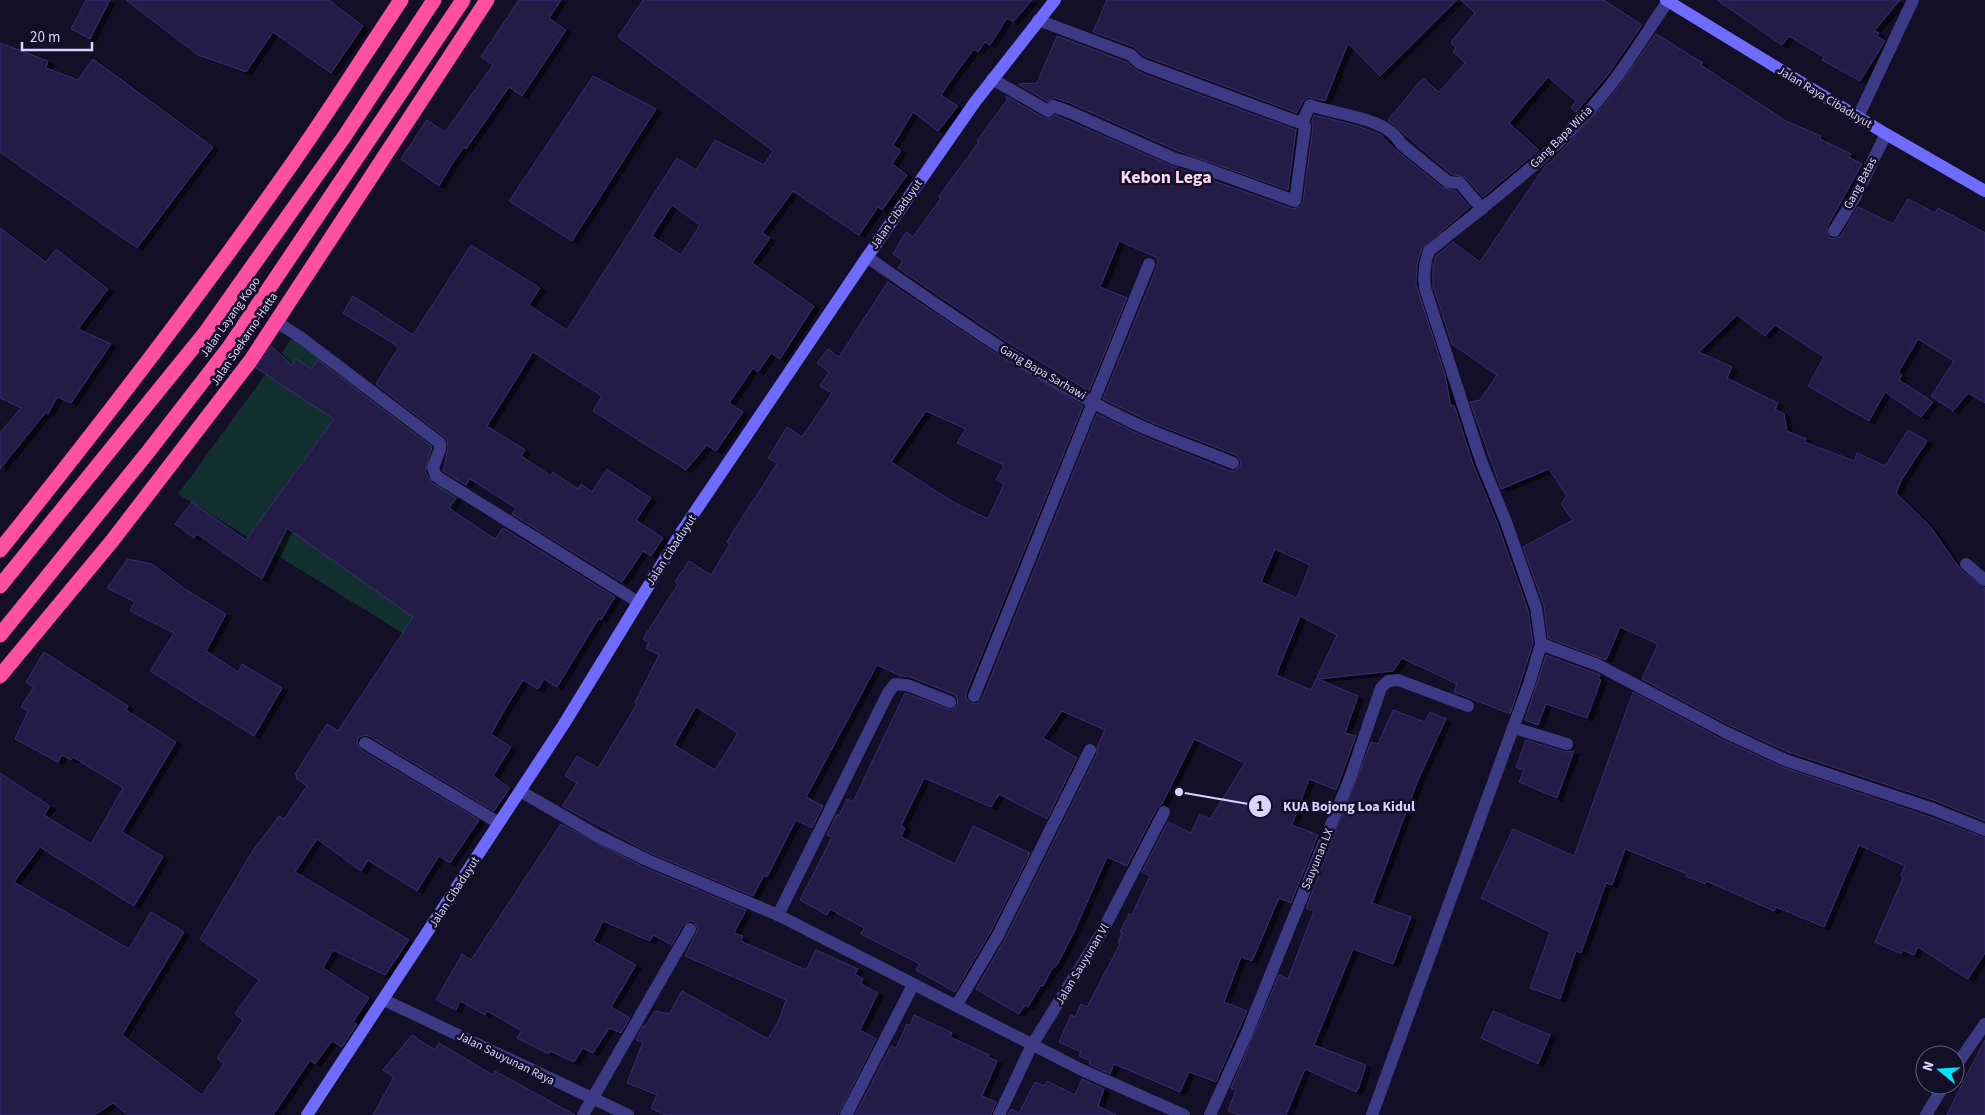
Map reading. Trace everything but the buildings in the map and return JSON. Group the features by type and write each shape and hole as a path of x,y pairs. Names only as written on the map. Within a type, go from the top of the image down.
{"highway":[{"path":"0,550 75,457 202,288 294,160 401,0"},
{"name":"Jalan Layang Kopo","path":"0,586 205,334 344,137 434,0"},
{"name":"Jalan Layang Kopo","path":"0,635 148,452 230,346 463,0"},
{"name":"Jalan Soekarno-Hatta","path":"0,676 112,541 250,360 487,0"}],"street":[{"name":"Jalan Cibaduyut","path":"307,1115 564,724 682,532 867,257 992,79 1055,0"},
{"path":"1858,117 1913,0"},
{"name":"Jalan Raya Cibaduyut","path":"1667,1 1886,134 1985,191"},
{"name":"Gang Bapa Wiria","path":"1541,644 1536,608 1506,522 1481,461 1423,275 1429,250 1482,209 1554,147 1605,92 1667,1"},
{"path":"992,79 1048,111 1053,106 1068,111 1175,159 1190,162 1296,201 1305,142 1305,126 1302,123 1139,63 1131,55 1038,20"},
{"path":"1302,123 1310,105 1380,124 1397,135 1401,144 1448,182 1460,183 1482,209"},
{"name":"Gang Batas","path":"1834,231 1855,197 1886,134"},
{"name":"Gang Bapa Sarhawi","path":"867,257 999,347 1094,402 1138,424 1233,463"},
{"path":"974,696 1149,264"},
{"path":"275,321 300,337 440,443 440,449 433,468 436,476 638,602"},
{"path":"1966,564 1985,580"},
{"path":"1372,1115 1514,728 1541,644 1598,665 1725,732 1785,760 1925,806 1985,830"},
{"name":"Sauyunan LX","path":"1210,1115 1246,1035 1350,778 1381,688 1388,681 1398,680 1468,706"},
{"path":"778,915 888,693 895,684 907,685 950,702"},
{"path":"1514,728 1567,744"},
{"path":"365,744 499,823"},
{"path":"956,1006 997,937 1090,750"},
{"path":"520,791 596,835 647,860 778,915 1032,1045 1135,1095 1184,1115"},
{"name":"Jalan Sauyunan Vl","path":"999,1115 1032,1045 1101,934 1164,812"},
{"path":"583,1115 690,929"},
{"path":"846,1115 913,985"},
{"name":"Jalan Sauyunan Raya","path":"384,1000 592,1100 628,1115"},
{"path":"1965,1053 1985,1024"},
{"path":"1926,1115 1938,1095"}],"green space":[{"path":"292,338 437,447 425,475 459,497 452,513 425,647 178,494"}],"place":[{"name":"KUA Bojong Loa Kidul","path":"1179,792"}],"district":[{"name":"Kebon Lega","path":"1166,177"}]}
